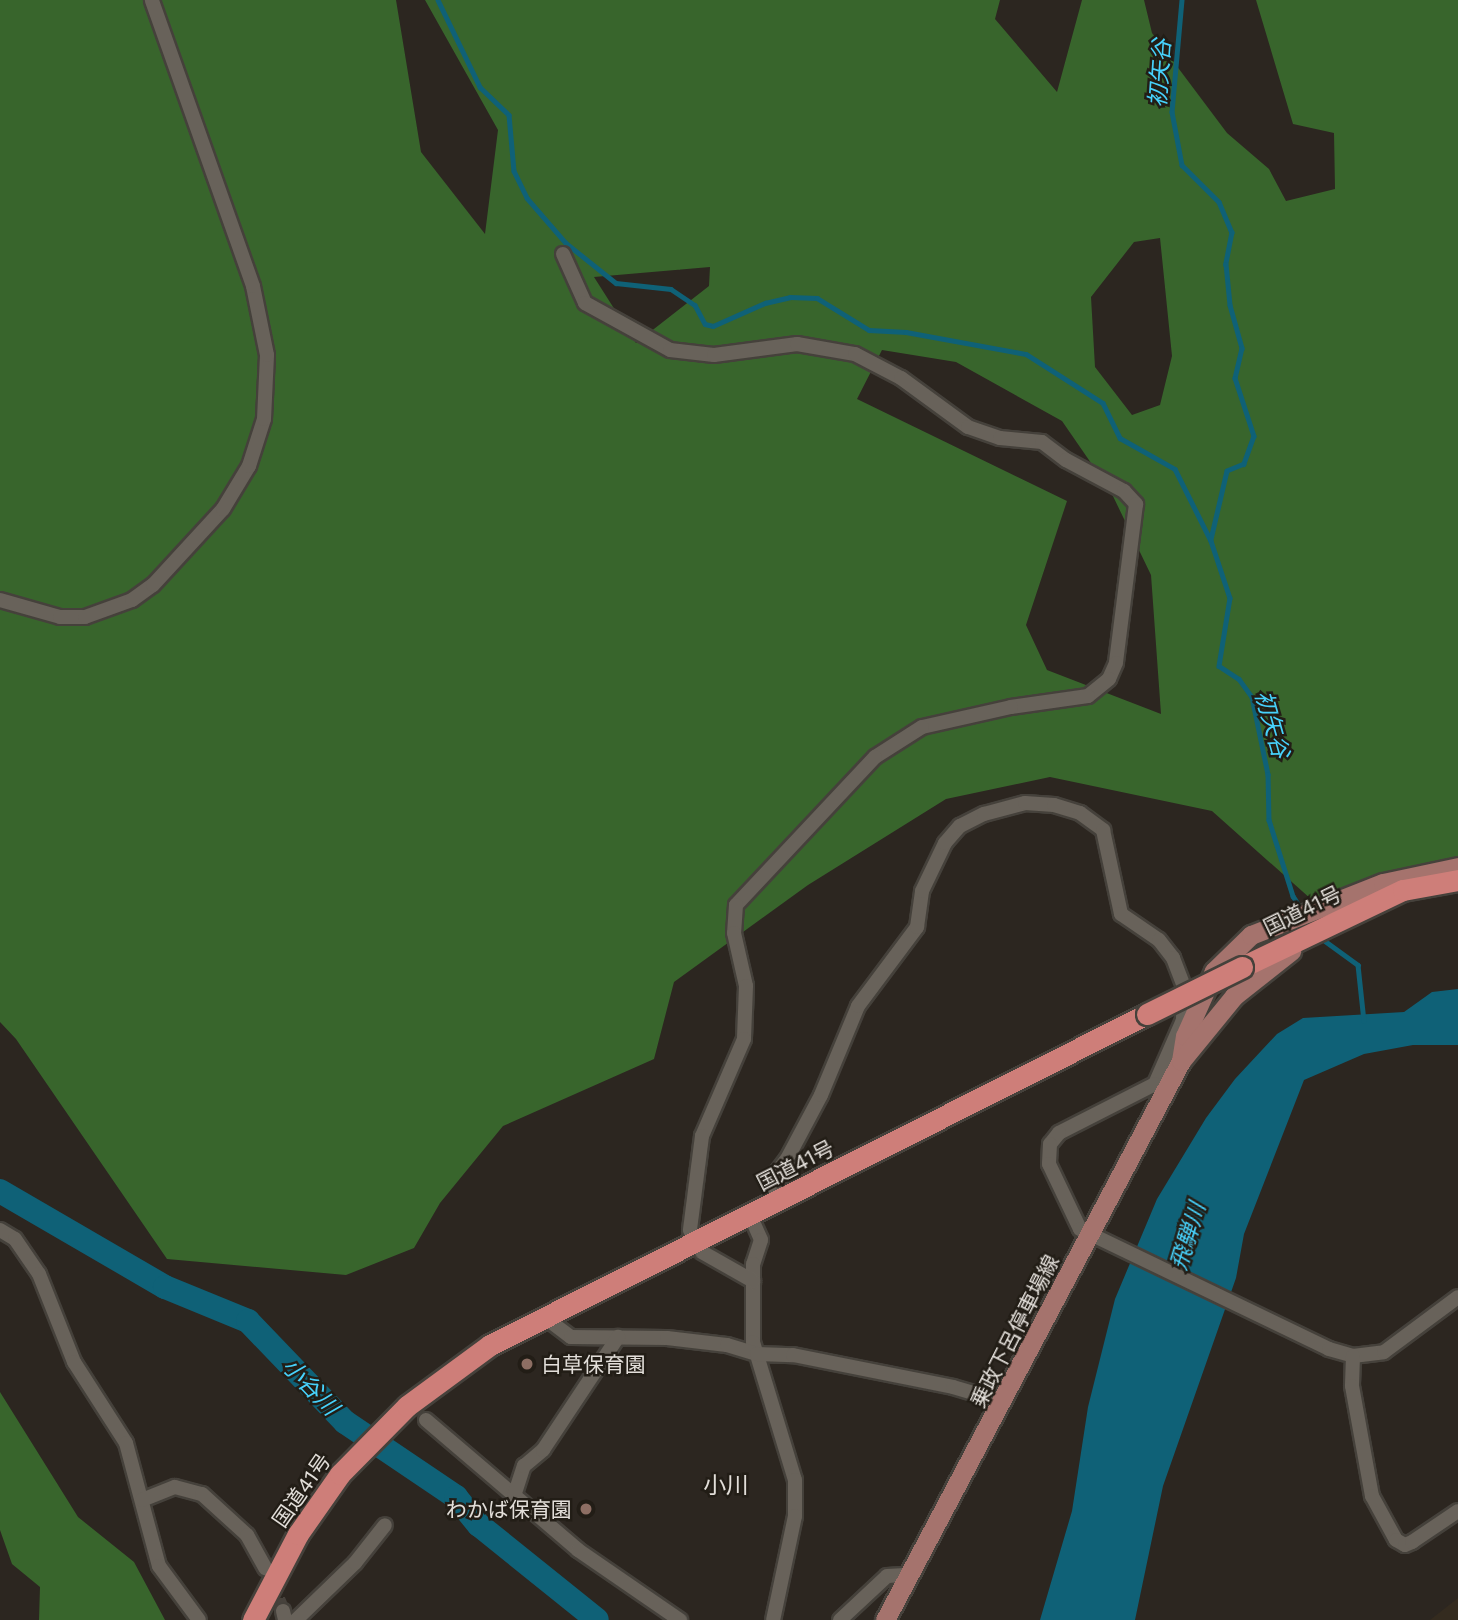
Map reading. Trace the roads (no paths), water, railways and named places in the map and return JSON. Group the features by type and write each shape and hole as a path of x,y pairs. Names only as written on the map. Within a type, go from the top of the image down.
{"highway":[{"name":"国道41号","path":"253,1620 298,1534 340,1474 371,1439 443,1379 490,1345 544,1316 780,1202 1314,931 1404,890 1458,880"}],"main road":[{"path":"1181,1061 1185,1036 1214,971 1251,935 1383,883 1458,867"},
{"path":"1181,1061 1242,989 1314,931"},
{"name":"乗政下呂停車場線","path":"885,1620 1004,1402 1181,1061"}],"street":[{"path":"0,600 40,614 73,617 132,600 170,568 223,509 249,466 264,419 267,355 253,286 152,0"},
{"path":"563,254 585,303 670,350 714,355 797,344 855,354 901,378 968,427 1000,438 1042,442 1066,460 1124,491 1136,504 1116,663 1109,679 1088,696 1011,706 922,727 875,757 736,905 734,933 746,986 744,1039 702,1136 690,1230"},
{"path":"780,1202 771,1180 787,1159 821,1095 858,1006 917,927 922,891 945,843 960,826 984,814 1025,803 1054,805 1080,813 1102,830 1110,846 1121,914 1159,940 1173,958 1185,989 1183,1020 1155,1084 1059,1133 1050,1144 1049,1164 1074,1221 1089,1236 1353,1356 1384,1352 1458,1297"},
{"path":"750,1215 761,1240 753,1264 753,1342 795,1479 795,1517 773,1620"},
{"path":"0,1230 15,1239 39,1274 74,1362 125,1443 159,1566 199,1620"},
{"path":"702,1252 753,1281"},
{"path":"544,1316 571,1337 714,1343 757,1354 793,1355 881,1371 1004,1402"},
{"path":"514,1496 524,1466 543,1450 618,1337"},
{"path":"1353,1356 1352,1385 1373,1496 1389,1530 1405,1545 1458,1511"},
{"path":"426,1420 578,1550 680,1620"},
{"path":"142,1500 175,1487 202,1494 247,1535 265,1568"},
{"path":"296,1620 355,1563 385,1525"},
{"path":"840,1620 887,1576 909,1575"}],"water":[{"name":"飛騨川","path":"1458,989 1458,1045 1413,1045 1364,1054 1304,1080 1244,1234 1236,1278 1163,1486 1135,1620 1040,1620 1072,1511 1088,1407 1115,1299 1157,1199 1206,1118 1235,1079 1277,1034 1303,1018 1404,1012 1432,992"}],"waterway":[{"path":"438,0 480,87 509,115 514,171 527,198 566,243 616,283 671,289 695,305 705,324 713,326 765,303 790,297 817,298 869,330 906,332 1026,354 1103,403 1120,438 1175,469 1211,541 1230,598 1219,666 1239,679 1252,697 1268,774 1269,820 1293,896 1302,910"},
{"name":"初矢谷","path":"1182,0 1172,112 1182,165 1219,202 1232,232 1226,264 1230,305 1242,348 1235,378 1254,436 1244,464 1227,471 1211,539"},
{"name":"初矢谷","path":"1321,938 1358,965 1364,1021"},
{"name":"小谷川","path":"0,1191 165,1287 248,1321 345,1422 456,1497 479,1525 597,1620"}],"tunnel":[{"path":"270,1580 283,1611"}],"place":[{"name":"白草保育園","path":"527,1364"},
{"name":"わかば保育園","path":"586,1509"}],"district":[{"name":"小川","path":"726,1484"}]}
